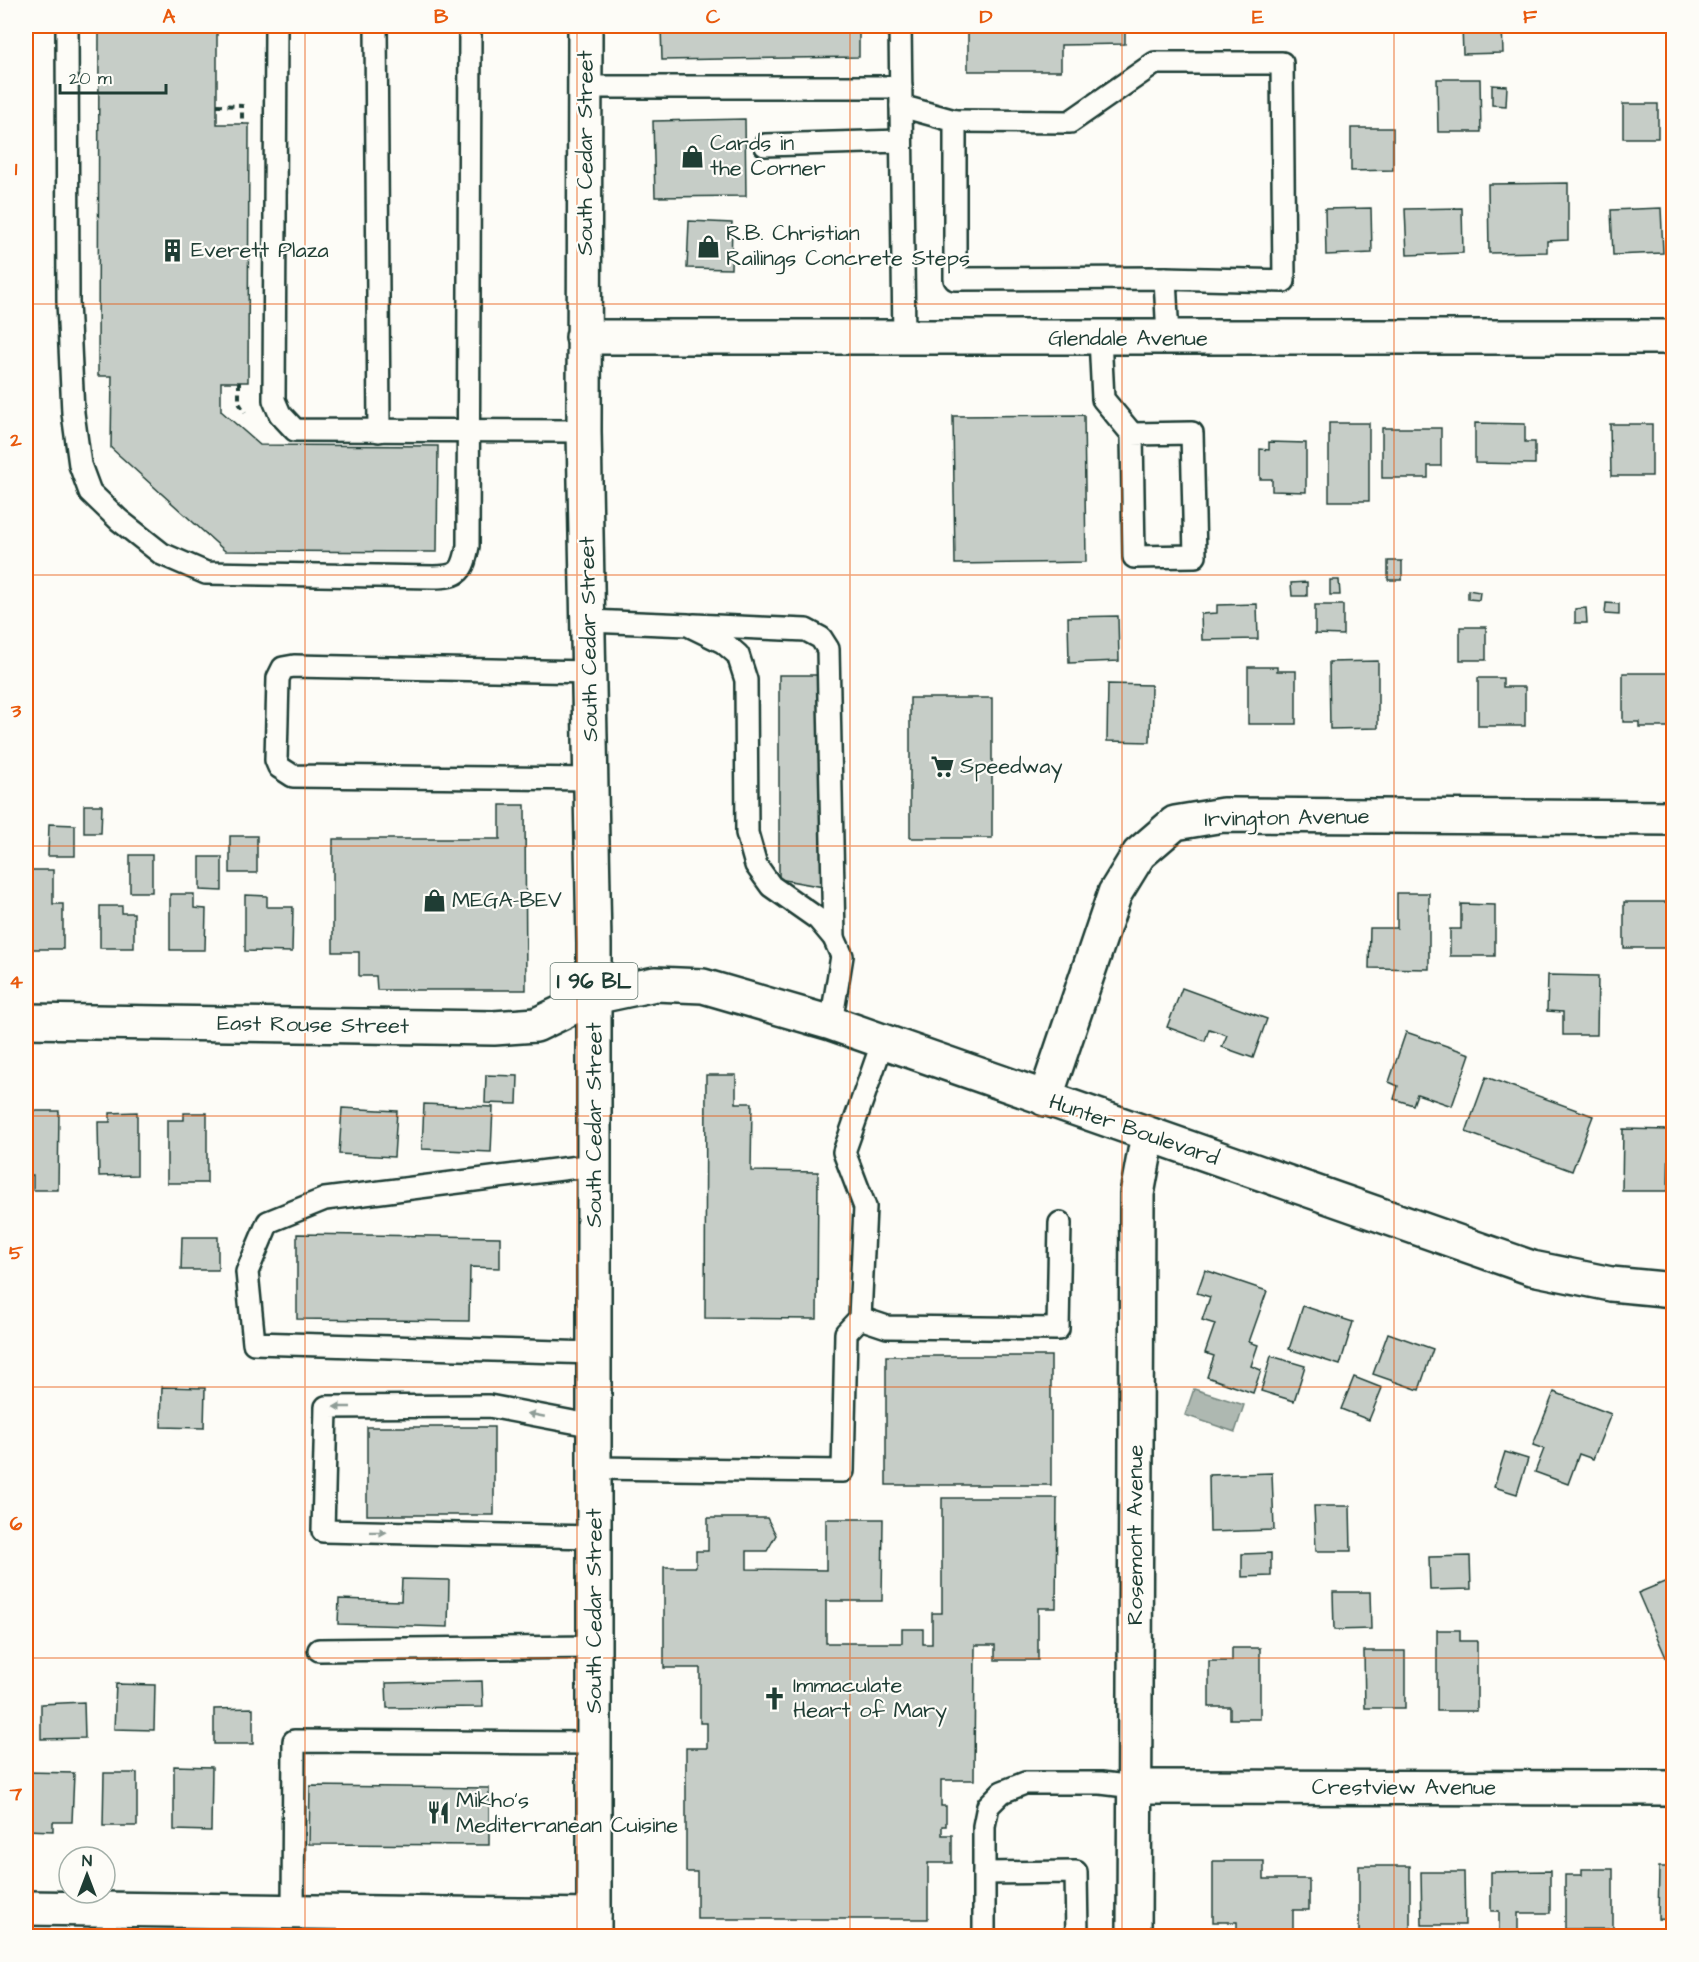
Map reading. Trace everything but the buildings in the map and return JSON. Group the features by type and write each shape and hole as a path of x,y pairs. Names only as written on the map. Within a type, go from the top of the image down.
{"street":[{"name":"South Cedar Street","path":"585,26 583,337 594,997 594,1926"},
{"name":"Glendale Avenue","path":"583,337 904,339 1674,337"},
{"name":"Irvington Avenue","path":"1045,1098 1115,893 1139,854 1175,823 1223,815 1674,818"},
{"name":"Hunter Boulevard","path":"594,997 656,984 703,986 831,1023 884,1041 1148,1136 1532,1268 1611,1284 1674,1290"},
{"name":"East Rouse Street","path":"26,1021 494,1028 536,1025 594,997"},
{"name":"Rosemont Avenue","path":"1134,1936 1137,1194 1148,1136"},
{"name":"Crestview Avenue","path":"1134,1787 1674,1788"},
{"path":"26,1908 293,1913 361,1925 594,1926"}],"lane":[{"path":"67,26 68,301 73,402 80,465 90,492 119,520 162,554 206,573 447,577 454,575 464,566 468,546 470,26"},
{"path":"276,26 274,400 280,414 295,430 584,431"},
{"path":"376,26 379,431"},
{"path":"900,26 904,339"},
{"path":"585,87 901,96 955,121 1070,122 1155,63 1282,63 1284,281 1165,278 955,279 955,121"},
{"path":"765,145 902,141"},
{"path":"1165,278 1168,338"},
{"path":"1100,338 1103,399 1132,434 1134,557 1195,556 1192,433 1132,434"},
{"path":"588,621 806,630 821,638 828,650 834,938"},
{"path":"688,625 723,642 738,655 746,680 747,833 756,865 771,886 818,919 834,938 842,956 831,1023"},
{"path":"590,672 306,666 283,668 278,678 276,760 279,767 293,776 592,779"},
{"path":"594,1468 843,1471 846,1333 860,1318 865,1207 844,1152 884,1041"},
{"path":"594,1165 325,1198 267,1222 247,1272 254,1343 594,1353"},
{"path":"860,1318 886,1327 1058,1329 1060,1223"},
{"path":"594,1426 489,1406 326,1407 323,1531 594,1538"},
{"path":"319,1650 594,1647"},
{"path":"293,1913 294,1741 594,1743"},
{"path":"984,1936 984,1826 988,1806 1002,1792 1025,1783 1134,1787"},
{"path":"984,1873 1076,1872 1077,1936"}],"path":[{"path":"217,105 242,106 242,124"}],"shaded area":[{"path":"1194,1389 1244,1405 1235,1432 1185,1415"}],"place":[{"name":"Cards in the Corner","path":"692,156"},
{"name":"R.B. Christian Railings Concrete Steps","path":"708,246"},
{"name":"Everett Plaza","path":"173,250"},
{"name":"Speedway","path":"942,766"},
{"name":"MEGA-BEV","path":"434,900"},
{"name":"Immaculate Heart of Mary","path":"775,1698"},
{"name":"Mikho's Mediterranean Cuisine","path":"438,1813"}]}
